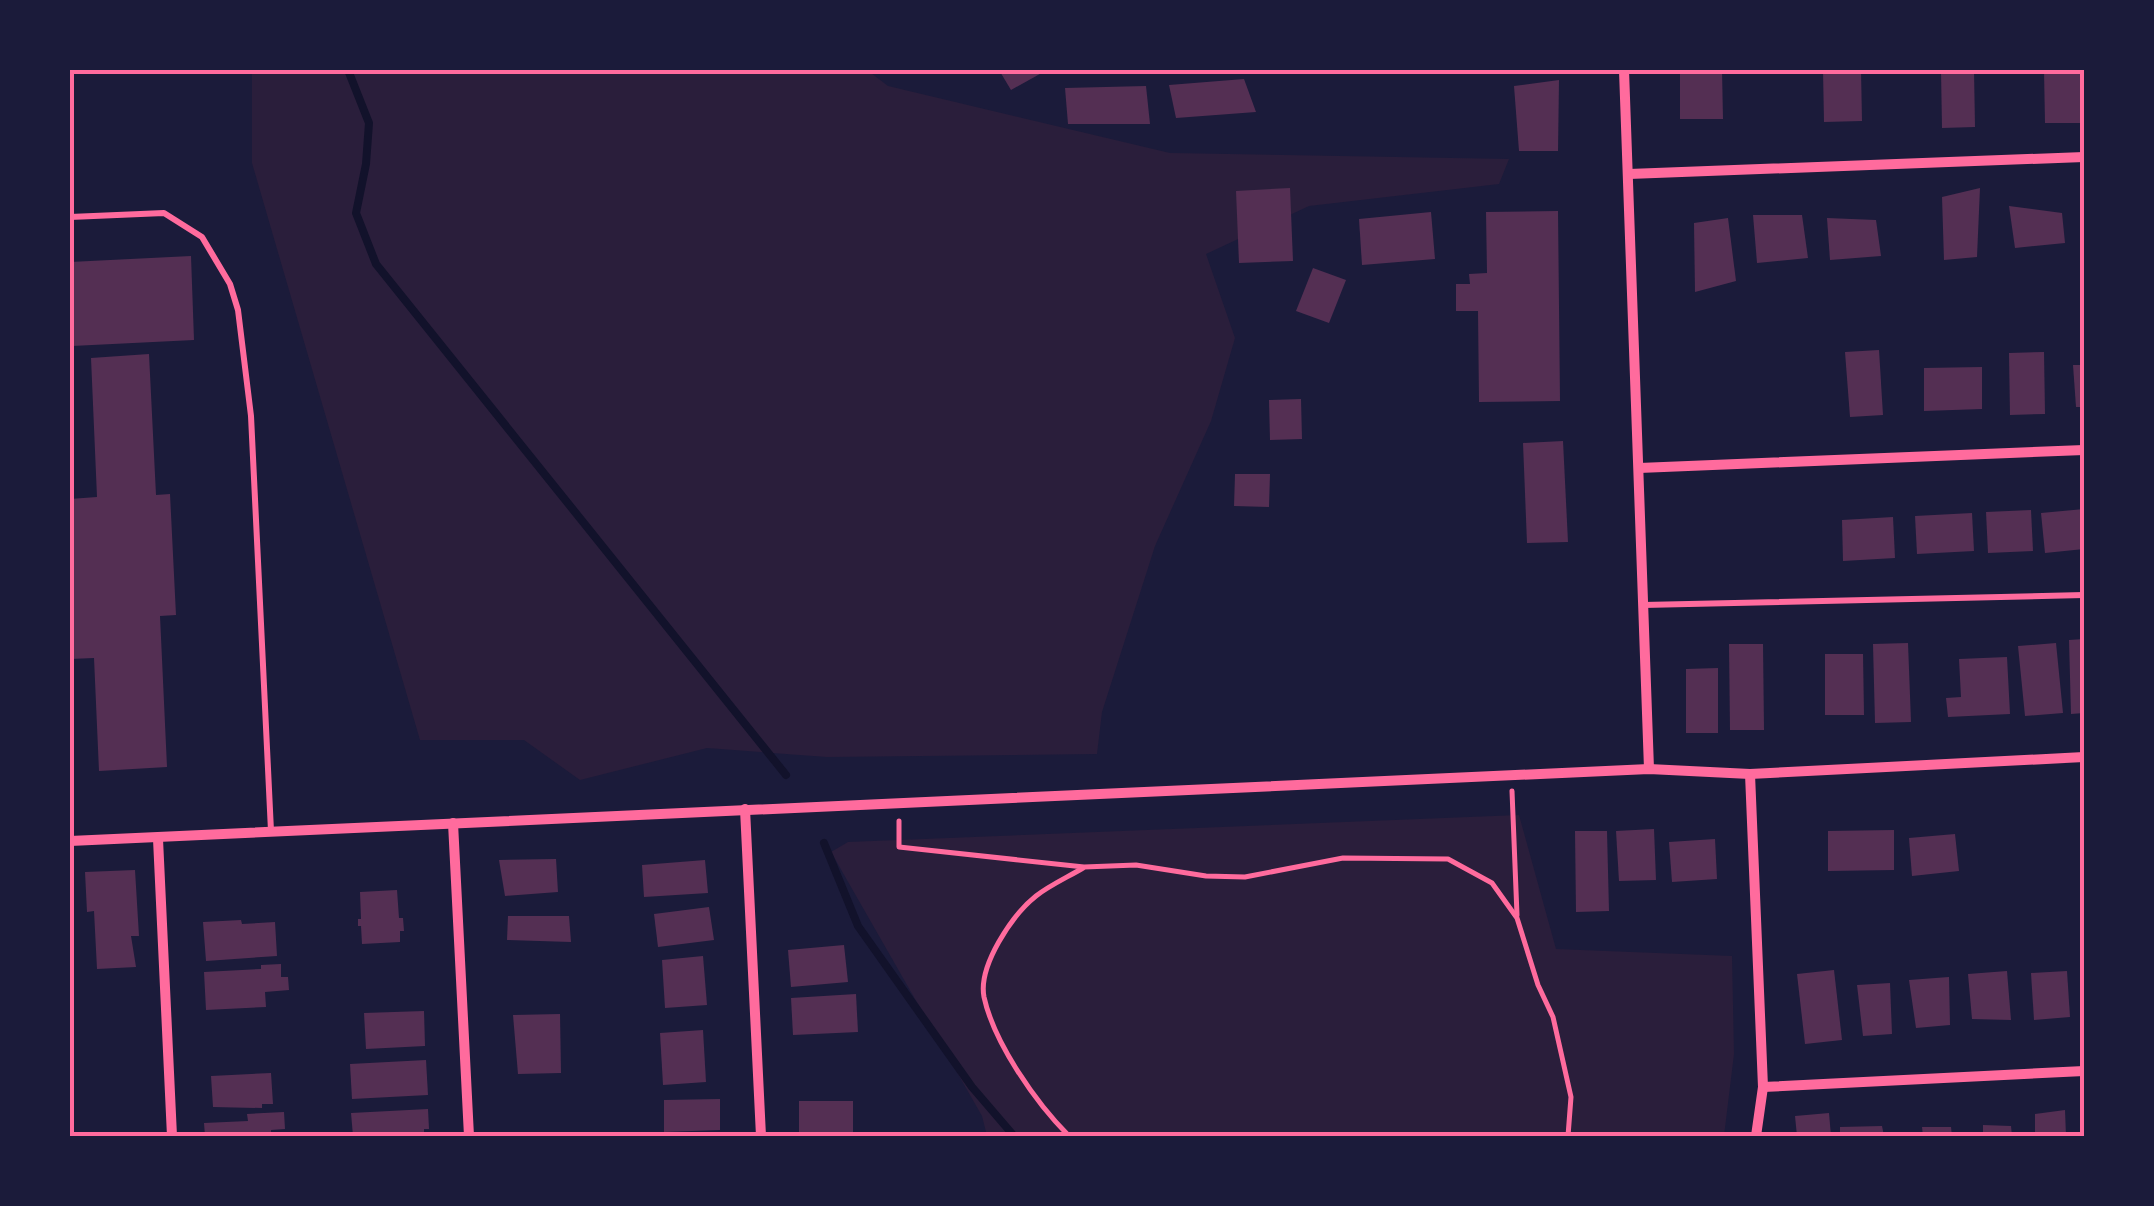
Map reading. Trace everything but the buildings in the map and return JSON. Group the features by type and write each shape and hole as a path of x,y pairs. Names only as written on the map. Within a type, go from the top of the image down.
{"street":[{"path":"1624,70 1650,768"},
{"path":"1629,174 2084,157"},
{"path":"1639,468 2084,450"},
{"path":"70,841 1650,768 1750,774 2084,757"},
{"path":"1750,774 1763,1088 1756,1136"},
{"path":"745,809 762,1136"},
{"path":"453,823 469,1136"},
{"path":"158,838 172,1136"},
{"path":"1763,1088 2084,1071"}],"lane":[{"path":"70,217 164,213 202,238 230,284 238,310 250,416 271,833"},
{"path":"1644,605 2084,595"}],"path":[{"path":"1511,775 1517,918"},
{"path":"900,802 899,847 1084,867 1136,865 1206,876 1245,877 1343,858 1448,859 1492,883 1517,918 1552,1017 1572,1097 1568,1136"},
{"path":"1069,1136 1010,1059 984,994 988,960 1011,925 1035,896 1084,867"}],"shaded area":[{"path":"252,70 867,70 888,86 1170,153 1509,159 1499,184 1309,206 1206,254 1235,338 1211,421 1155,546 1102,712 1097,754 827,757 707,748 580,780 524,740 420,740 252,163"},
{"path":"1519,815 1556,949 1732,956 1734,1054 1724,1136 987,1136 982,1116 831,852 848,842"}],"waterway":[{"path":"348,70 369,123 356,213 376,264 786,775"},
{"path":"824,843 858,926 972,1087 1014,1136"}]}
